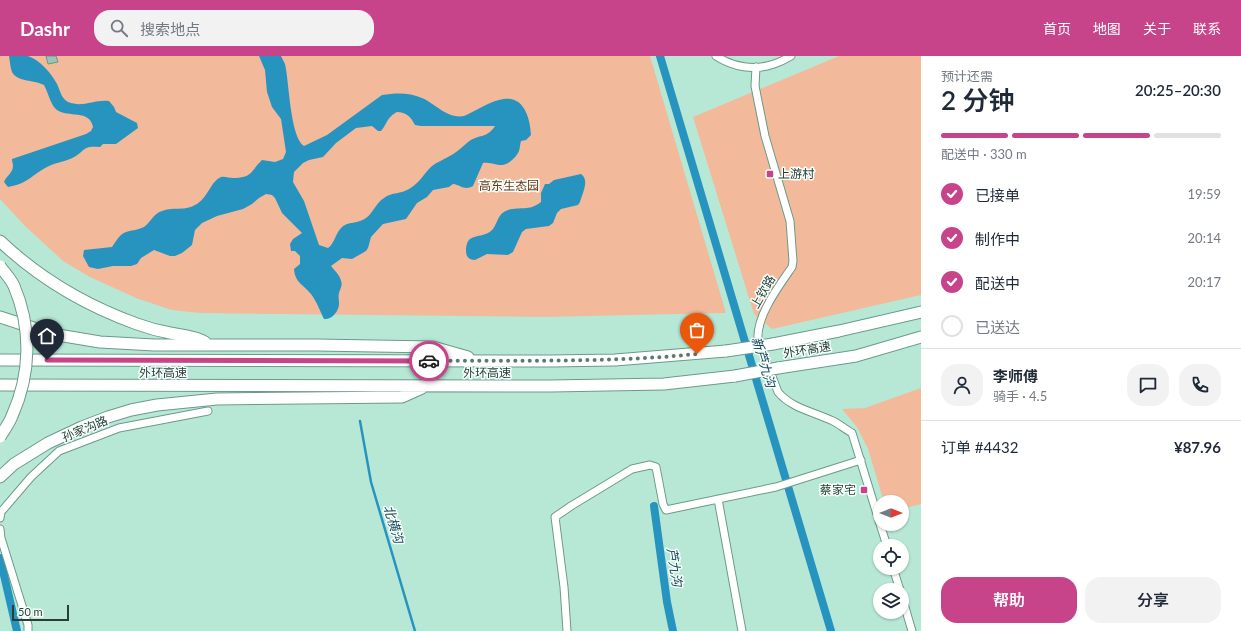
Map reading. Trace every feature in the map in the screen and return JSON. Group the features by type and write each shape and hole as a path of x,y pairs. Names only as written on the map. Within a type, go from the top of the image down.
{"highway":[{"path":"0,241 38,274 81,299 138,324 200,339 208,345"},
{"path":"0,266 14,285 26,325 28,360 22,387 12,417 0,437"},
{"name":"外环高速","path":"0,360 615,360 726,352 839,331 921,312"},
{"path":"0,317 52,334 92,341 129,344 363,345 433,347 480,361"},
{"name":"外环高速","path":"0,385 551,386 664,384 735,376 856,356 921,337"},
{"path":"0,477 14,464 48,443 82,427 131,410 188,401 239,398 313,399 340,397 402,397 426,386"}],"street":[{"path":"716,56 739,66 756,67 774,64 791,56"},
{"name":"上钦路","path":"756,67 755,86 765,136 790,221 793,261 792,267 761,318 757,332 758,340 778,392 783,399 810,412 834,421 852,432 873,500"},
{"name":"孙家沟路","path":"0,518 1,512 31,477 59,451 119,428 208,411"},
{"path":"568,631 555,517 632,469 650,465 656,467 663,504 666,510 776,487 861,460"},
{"path":"718,499 742,631"},
{"path":"0,529 1,538 28,626 28,631"},
{"path":"908,619 912,631"}],"green space":[{"name":"高东生态园","path":"0,56 650,56 726,313 543,317 200,313 172,310 136,298 90,277 63,261 25,226 0,199"},
{"path":"839,56 921,56 921,295 772,329 754,314 693,117"},
{"path":"921,388 921,504 909,507 909,495 882,495 868,449 857,427 842,409 865,408"}],"water":[{"path":"9,56 28,56 45,67 57,84 65,100 68,102 81,104 109,101 116,112 137,123 138,128 116,144 103,144 100,147 86,148 70,159 42,170 20,184 8,187 4,182 13,168 12,159 86,134 91,131 93,127 88,118 67,114 57,110 51,102 44,85 18,78 14,75 11,70"},
{"path":"259,56 281,56 285,64 293,121 299,141 304,146 327,135 382,95 397,93 417,96 447,113 458,116 464,116 499,100 514,100 524,108 527,114 531,135 526,140 521,141 518,154 508,163 499,165 483,163 473,186 465,188 453,184 449,187 433,190 427,197 417,203 406,219 383,224 371,237 366,251 352,259 342,258 331,266 337,273 342,284 339,294 338,308 333,316 327,319 324,319 313,297 296,278 294,269 300,264 300,256 295,251 291,251 290,244 293,239 302,233 282,213 272,195 266,194 243,209 217,216 202,223 195,230 192,245 182,253 175,256 170,256 154,250 141,258 137,264 131,266 113,266 98,269 89,267 83,256 84,250 112,247 122,234 144,227 159,212 188,208 197,204 221,177 244,177 250,174 262,160 275,162 283,159 286,152 281,119 272,107 267,92 265,70","holes":["397,112 403,113 408,116 415,125 421,126 495,126 486,135 475,138 454,154 436,163 413,187 406,191 384,198 366,218 344,226 339,230 332,244 328,248 319,245 304,201 293,182 294,172 303,163 323,157 336,143 356,128 372,126 378,131 381,131 391,116"]},
{"path":"581,174 584,177 585,183 584,191 578,205 561,209 557,213 553,223 549,226 526,229 522,232 513,252 508,255 487,254 475,260 467,256 466,247 469,240 473,237 490,232 502,213 513,209 532,207 541,202 541,193 545,184 549,184 554,180"}],"building":[{"path":"46,56 56,56 58,62 48,64"}],"waterway":[{"name":"新芦九沟","path":"660,56 831,631"},
{"name":"北横沟","path":"360,421 371,482 415,631"},
{"name":"芦九沟","path":"654,506 667,602 673,631"},
{"path":"0,558 17,631"}],"way so far":[{"path":"429,361 615,360 697,354"}],"place":[{"name":"上游村","path":"770,174"},
{"name":"蔡家宅","path":"864,490"}],"route":[{"path":"47,360 429,361"}]}
